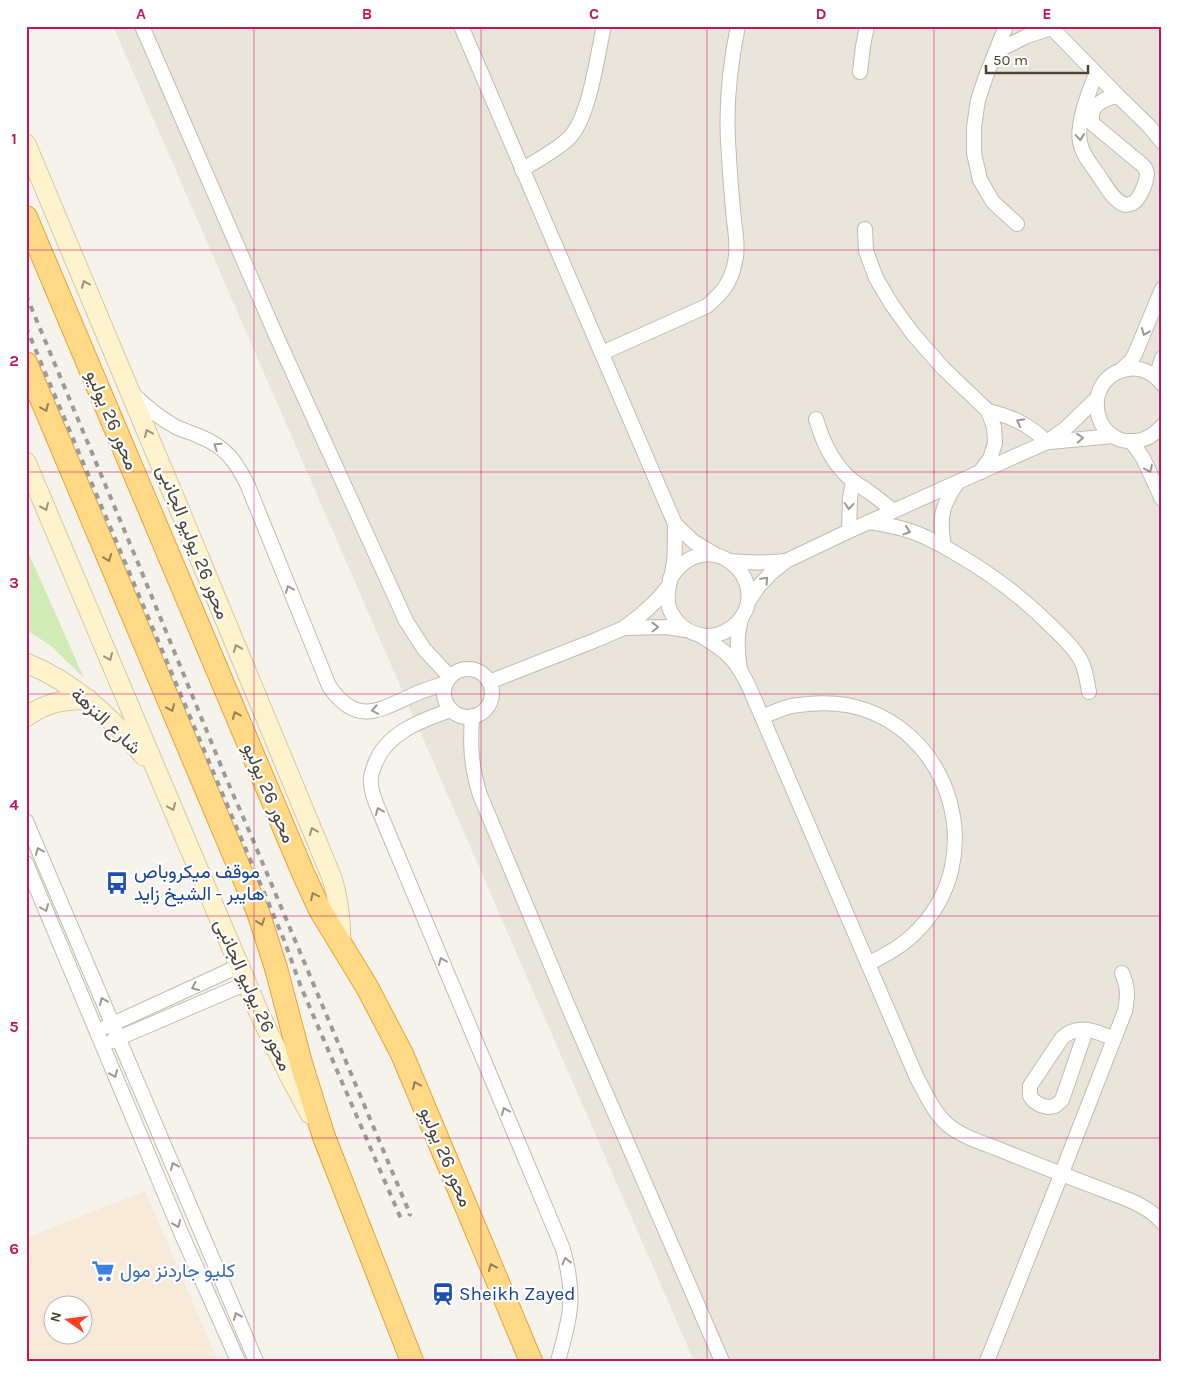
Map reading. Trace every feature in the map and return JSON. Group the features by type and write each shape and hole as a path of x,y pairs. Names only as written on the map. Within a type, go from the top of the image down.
{"highway":[{"name":"محور 26 يوليو","path":"26,216 303,873 320,910 380,1009 413,1077 531,1361"},
{"path":"26,363 258,912 276,968 301,1063 324,1137 412,1361"}],"main road":[{"name":"محور 26 يوليو الجانبى","path":"26,144 332,878 340,910 341,944"},
{"name":"محور 26 يوليو الجانبى","path":"26,462 260,1015 290,1077 324,1137"},
{"name":"شارع النزهة","path":"26,663 63,681 88,699 124,732 156,770"},
{"path":"26,718 37,710 57,701 88,699"}],"street":[{"path":"142,26 275,333 406,621 414,636 448,680"},
{"path":"461,26 675,524 675,552 667,600 670,611 677,622 686,630"},
{"path":"522,170 571,136 581,119 590,91 604,26"},
{"path":"602,353 707,306 721,294 729,280 735,262 737,246 728,154 728,90 738,26"},
{"path":"860,72 867,26"},
{"path":"1006,26 978,100 974,127 974,153 980,180 993,202 1016,224"},
{"path":"997,51 1027,36 1051,27 1118,96 1155,128 1162,142"},
{"path":"1086,117 1144,167 1147,172 1144,187 1134,203 1125,204 1117,200 1084,154 1079,142 1086,117 1090,88 1096,74"},
{"path":"1086,117 1102,101 1109,97 1118,96"},
{"path":"865,229 866,251 876,278 892,305 913,334 943,368 988,411 994,426 995,443 990,459 980,472"},
{"path":"1121,370 1136,354 1162,289"},
{"path":"1160,382 1158,371 1162,358"},
{"path":"700,635 712,636 733,628 745,612 758,587 786,561 1047,442 1081,415 1096,399 1105,381 1112,374 1132,368 1151,374 1160,382"},
{"path":"130,392 163,420 215,443 235,462 248,486 328,686 342,703 352,709 371,712 383,709 448,680"},
{"path":"1096,399 1096,410 1099,420 1113,436 1122,440 1141,440 1150,436 1162,426"},
{"path":"988,411 1020,421 1047,442 1113,436"},
{"path":"816,419 821,438 829,454 840,468 853,482 881,500 893,511"},
{"path":"1131,441 1143,458 1162,499"},
{"path":"850,531 850,498 853,482"},
{"path":"944,546 941,529 942,512 948,496 958,482"},
{"path":"869,522 908,530 926,537 944,546 1008,587 1037,612 1080,659 1086,674 1089,692"},
{"path":"675,524 694,542 730,561 739,569 745,579 748,603"},
{"path":"489,682 624,628 643,614 656,601 676,569 695,556 717,555"},
{"path":"730,561 768,563 786,561"},
{"path":"740,619 737,641 741,672"},
{"path":"624,628 666,627 686,630 700,635 730,657 741,672 917,1078 941,1118 949,1126 970,1138 1138,1204 1156,1215 1162,1222"},
{"path":"461,670 474,670 489,682 491,696 489,703 479,714 461,716 451,710 444,698 444,690 448,680 454,673 461,670"},
{"path":"762,717 789,707 818,703 847,705 875,714 900,728 922,748 938,771 946,788 955,828 954,857 947,885 934,911 916,933 893,951 868,964"},
{"path":"451,710 430,717 402,732 390,741 376,761 371,784 380,813 568,1265 571,1298 558,1361"},
{"path":"472,716 471,757 480,795 563,996 722,1361"},
{"path":"26,821 256,1361"},
{"path":"26,863 182,1235 238,1361"},
{"path":"33,880 49,873"},
{"path":"987,1361 1125,1010 1128,998 1127,985 1122,973"},
{"path":"96,1031 243,975"},
{"path":"102,1046 243,975"},
{"path":"1086,1030 1062,1100 1055,1106 1048,1107 1034,1101 1030,1096 1030,1086 1068,1032 1077,1029 1086,1030 1101,1033 1114,1039"}],"shaded area":[{"path":"113,26 1162,26 1162,1361 694,1361"},
{"name":"كليو جاردنز مول","path":"145,1191 218,1361 26,1361 26,1238"}],"green space":[{"path":"26,547 84,678 50,645 26,630"}],"railway":[{"path":"26,295 226,778 410,1214 409,1216"},
{"path":"26,327 284,940 301,987 402,1221"}],"place":[{"name":"موقف ميكروباص هايبر - الشيخ زايد","path":"117,883"},
{"name":"كليو جاردنز مول","path":"103,1271"},
{"name":"Sheikh Zayed","path":"443,1294"}]}
